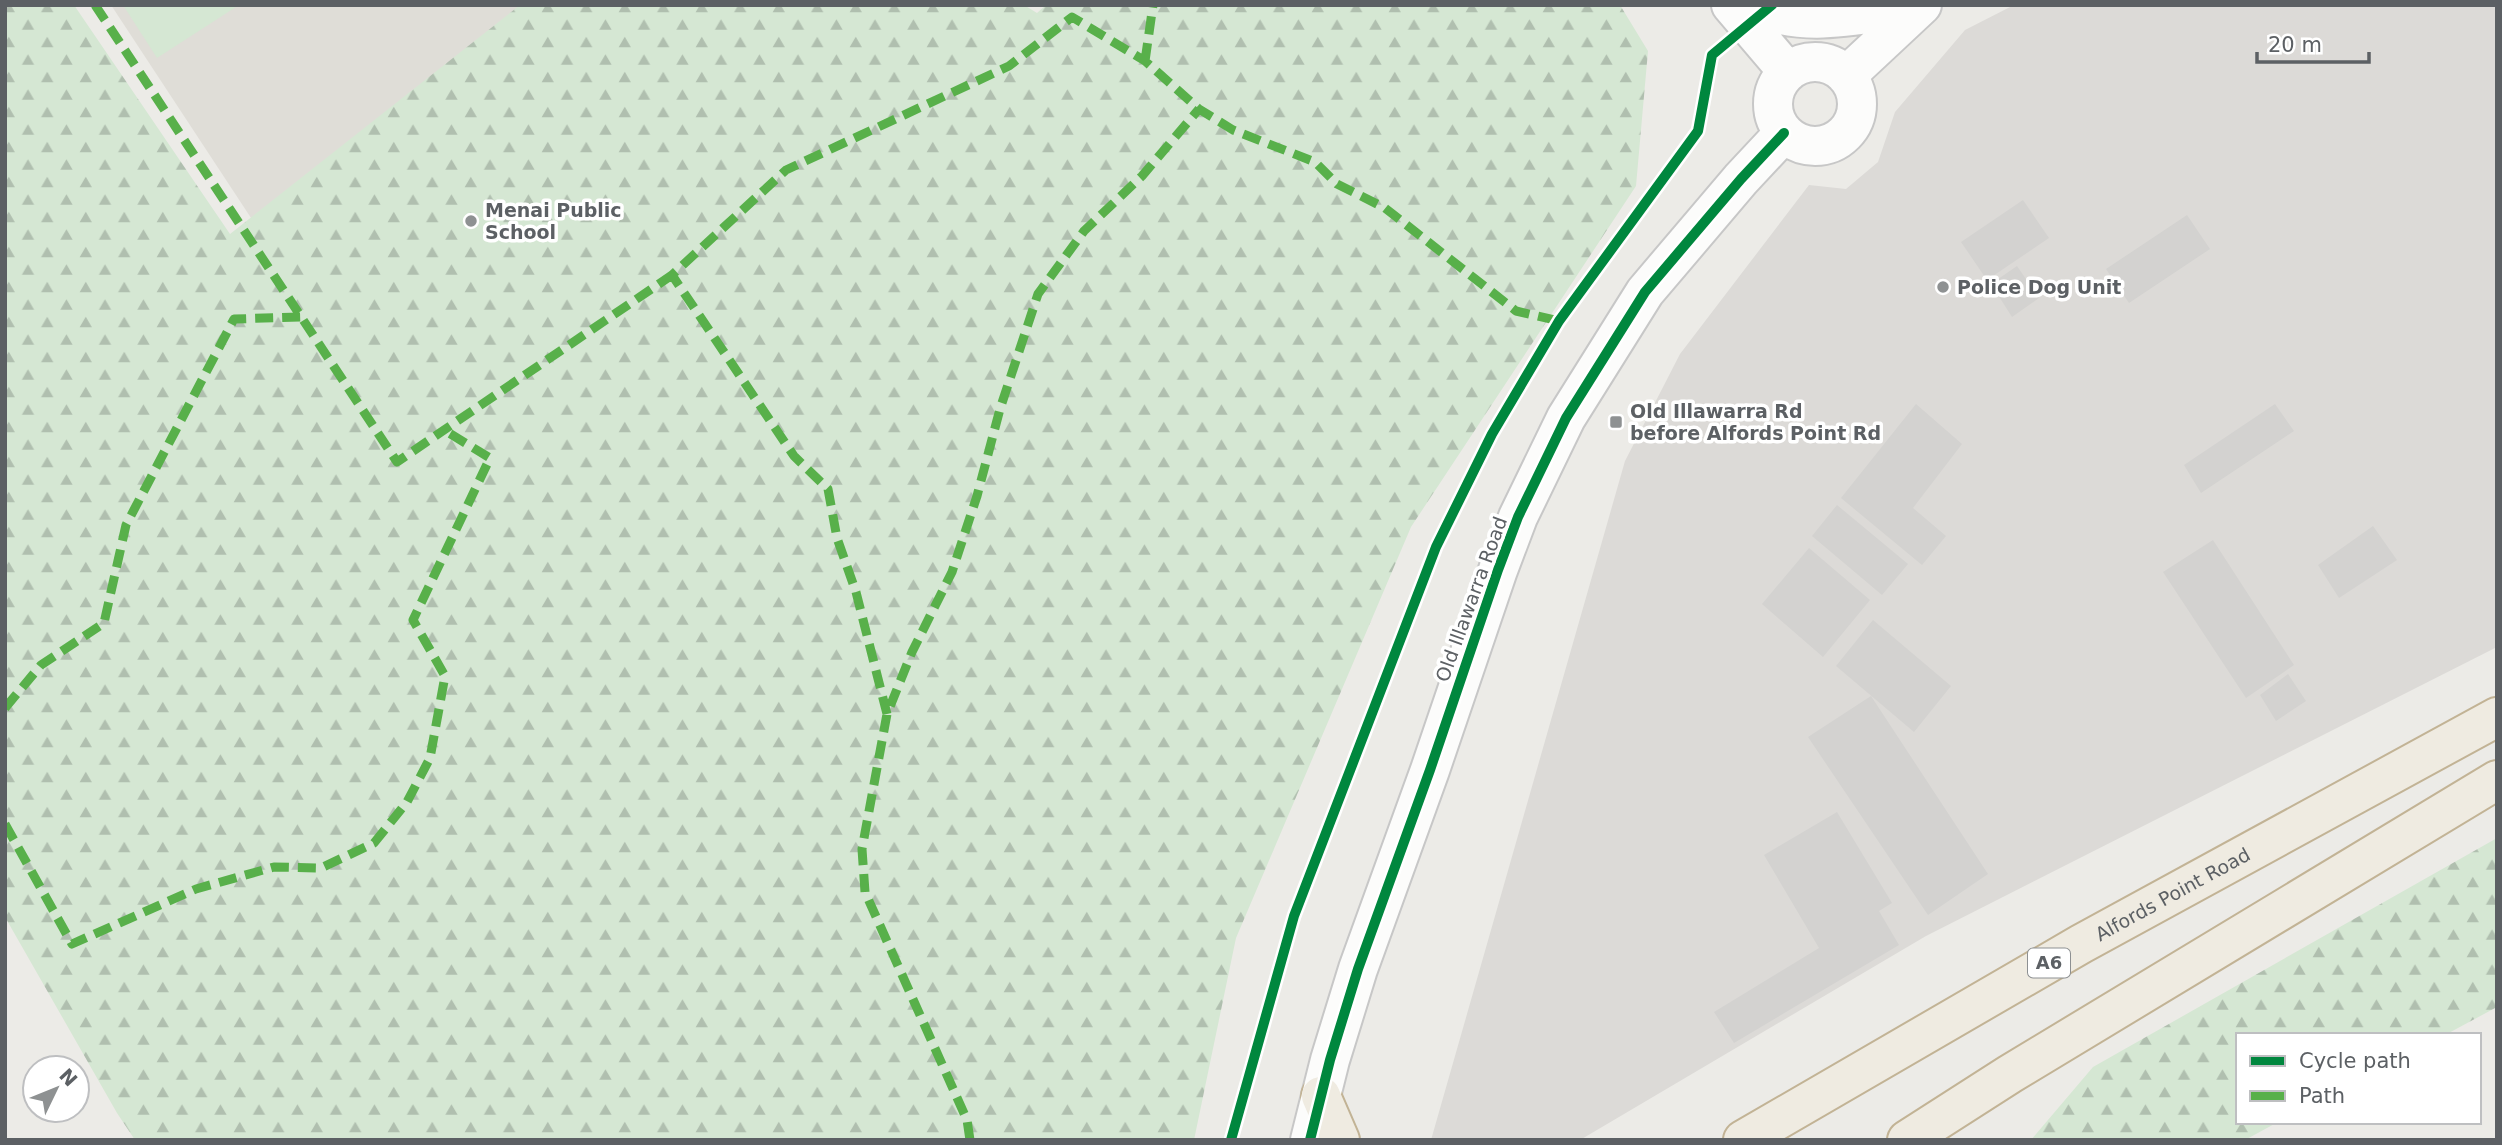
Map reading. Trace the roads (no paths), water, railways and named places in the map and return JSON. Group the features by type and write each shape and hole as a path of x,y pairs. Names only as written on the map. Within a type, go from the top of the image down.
{"highway":[{"name":"Alfords Point Road","path":"1743,1140 2081,944 2497,717"},
{"path":"1907,1140 2046,1052 2497,780"},
{"path":"1321,1096 1340,1140"}],"street":[{"path":"1731,5 1788,72"},
{"path":"1752,5 1786,18 1805,20 1835,19 1921,6"},
{"path":"1846,76 1921,6"},
{"path":"1821,62 1846,76 1856,92 1858,105 1849,130 1840,139 1817,147 1794,141 1784,133 1773,108 1779,82 1788,72 1809,63 1821,62"},
{"name":"Old Illawarra Road","path":"1310,1140 1357,969 1430,770 1498,570 1539,472 1566,418 1645,292 1784,133"}],"place":[{"name":"Menai Public School","path":"471,221"},
{"name":"Police Dog Unit","path":"1943,287"},
{"name":"Old Illawarra Rd before Alfords Point Rd","path":"1616,422"}]}
